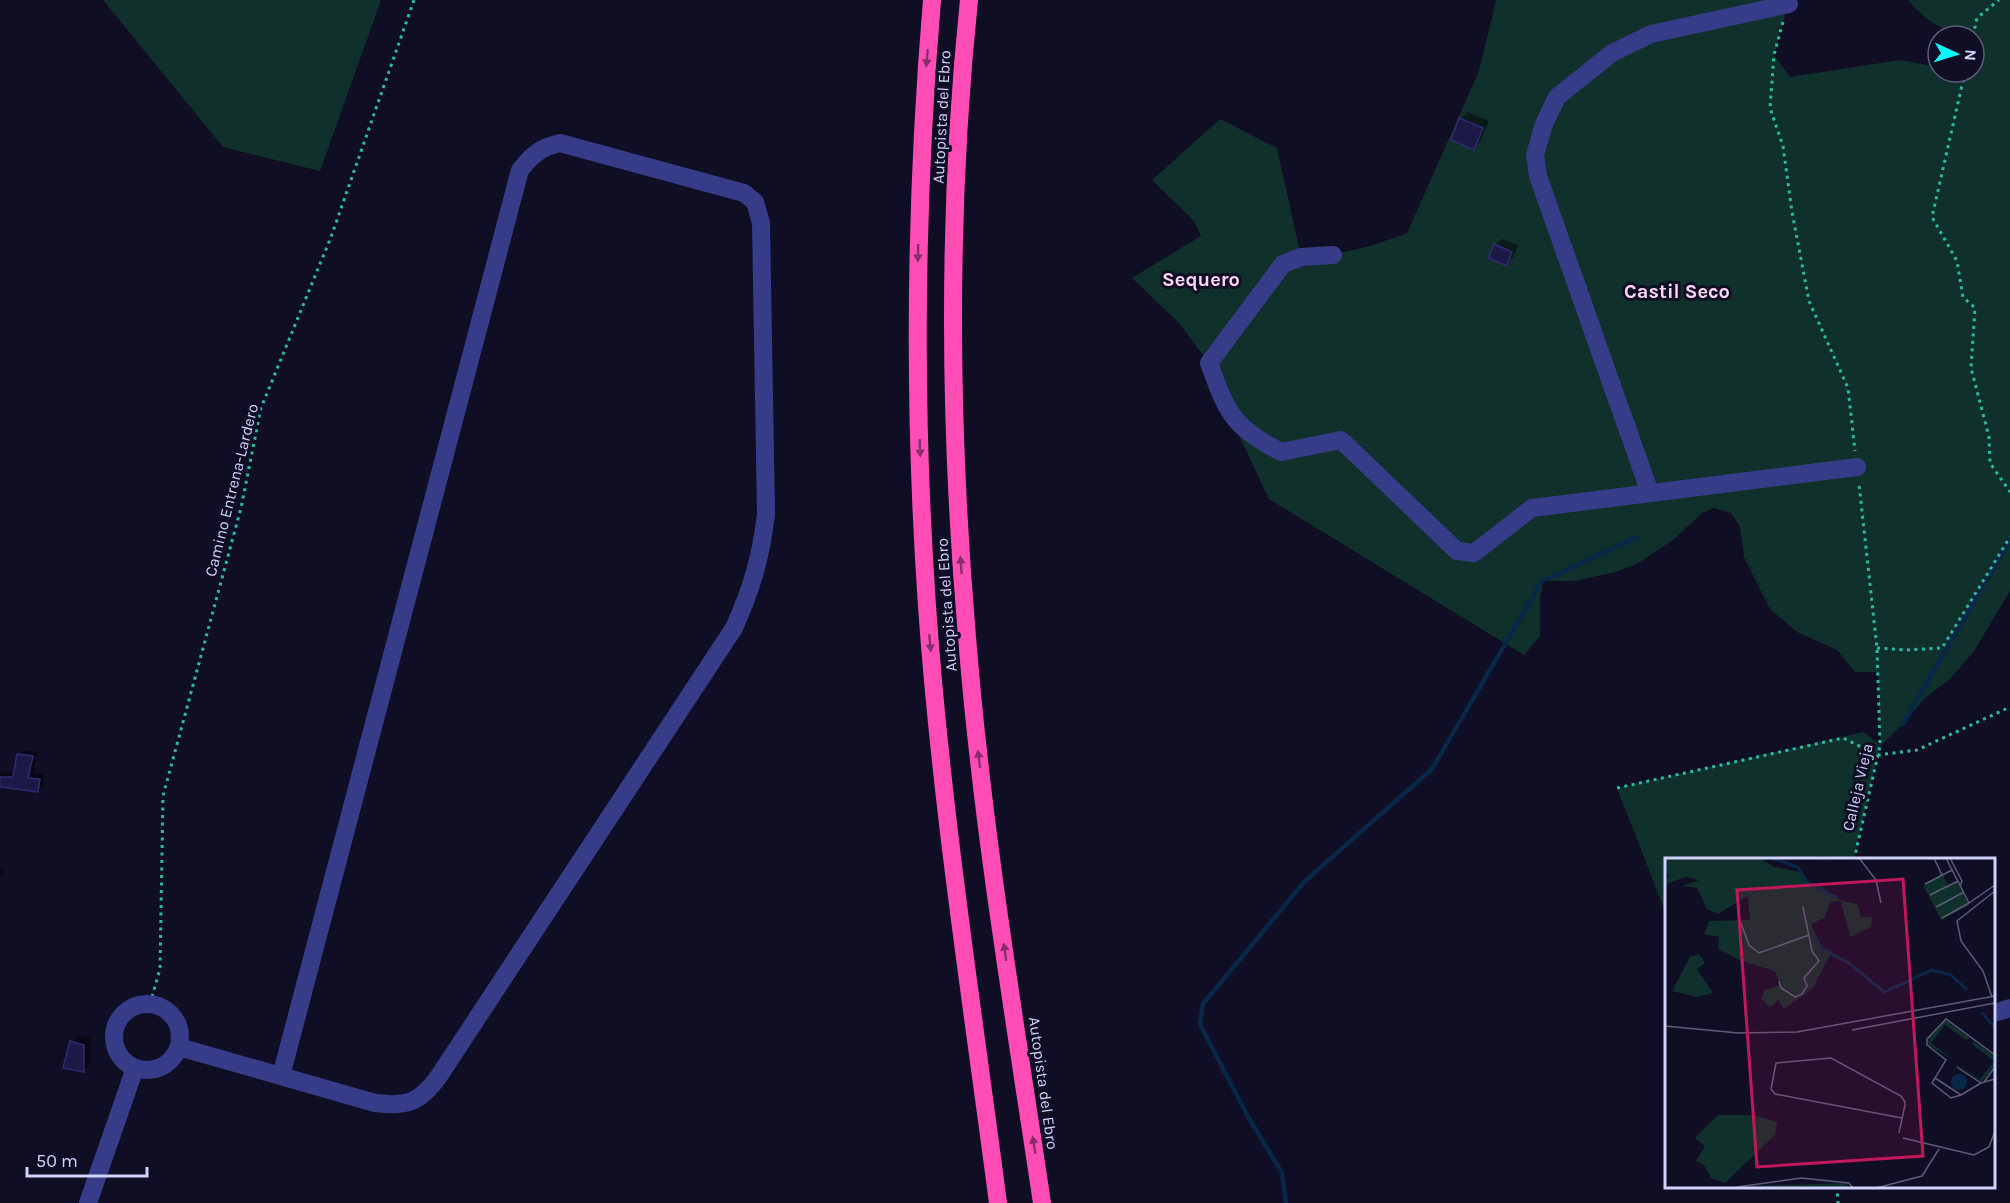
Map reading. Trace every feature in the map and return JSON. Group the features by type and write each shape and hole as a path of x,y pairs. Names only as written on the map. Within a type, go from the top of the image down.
{"highway":[{"name":"Autopista del Ebro","path":"932,0 923,102 917,272 919,416 927,606 953,862 998,1203"},
{"name":"Autopista del Ebro","path":"969,0 959,125 955,241 954,361 961,555 984,802 1042,1203"}],"street":[{"path":"1650,493 1538,176 1535,155 1541,134 1557,97 1612,52 1652,34 1789,3"},
{"path":"179,1047 281,1076 375,1102 407,1104 430,1088 734,628 751,591 761,556 766,513 761,223 755,202 744,193 561,143 546,146 532,155 520,170 281,1076"},
{"path":"1333,255 1301,257 1283,264 1209,363 1227,410 1254,438 1281,452 1341,440 1457,551 1474,553 1532,508 1857,467"},
{"path":"150,1004 162,1007 178,1024 179,1047 166,1064 157,1069 135,1068 125,1062 118,1053 114,1041 115,1029 120,1018 128,1010 139,1005 150,1004"},
{"path":"1995,1013 2010,1008"},
{"path":"88,1203 135,1068"}],"path":[{"name":"Camino Entrena-Lardero","path":"150,1004 160,969 163,796 241,508 261,408 331,237 414,0"},
{"path":"1976,24 1977,18 1999,0"},
{"name":"Calleja Vieja","path":"1789,3 1774,55 1770,108 1783,146 1792,212 1809,302 1848,388 1877,648 1880,746 1854,858"},
{"path":"1962,84 1932,217 1957,261 1963,297 1975,308 1971,368 1989,438 1990,463 2010,492"},
{"path":"1877,648 1906,650 1942,648 2010,537"},
{"path":"1617,788 1843,738 1878,755 1917,750 2010,707"},
{"path":"1837,1188 1838,1203"}],"green space":[{"path":"103,0 381,0 320,171 223,147"},
{"path":"1496,0 1789,0 1774,55 1790,77 1900,60 1926,65 1926,84 1986,84 1986,24 1935,24 1908,0 2010,0 2010,591 1974,651 1951,678 1924,699 1880,746 1854,858 1819,856 1814,858 1665,858 1665,911 1617,788 1864,732 1880,745 1878,672 1855,672 1837,650 1797,632 1770,609 1744,557 1740,527 1731,513 1714,508 1702,513 1672,541 1638,563 1616,572 1574,581 1543,581 1540,598 1540,636 1524,655 1269,499 1227,410 1209,363 1179,323 1132,278 1201,236 1194,221 1152,180 1220,119 1277,148 1301,257 1355,250 1407,233 1479,71"}],"building":[{"path":"1459,118 1483,128 1474,150 1451,140"},
{"path":"1494,244 1512,252 1507,266 1488,258"},
{"path":"17,754 33,756 28,778 40,779 38,792 0,787 0,777 13,777"},
{"path":"70,1041 84,1045 84,1072 63,1068"}],"waterway":[{"path":"1286,1203 1282,1173 1247,1115 1200,1024 1203,1004 1304,882 1432,769 1542,581 1637,537"},
{"path":"1903,724 2010,539"}],"district":[{"name":"Sequero","path":"1201,279"},
{"name":"Castil Seco","path":"1677,291"}]}
